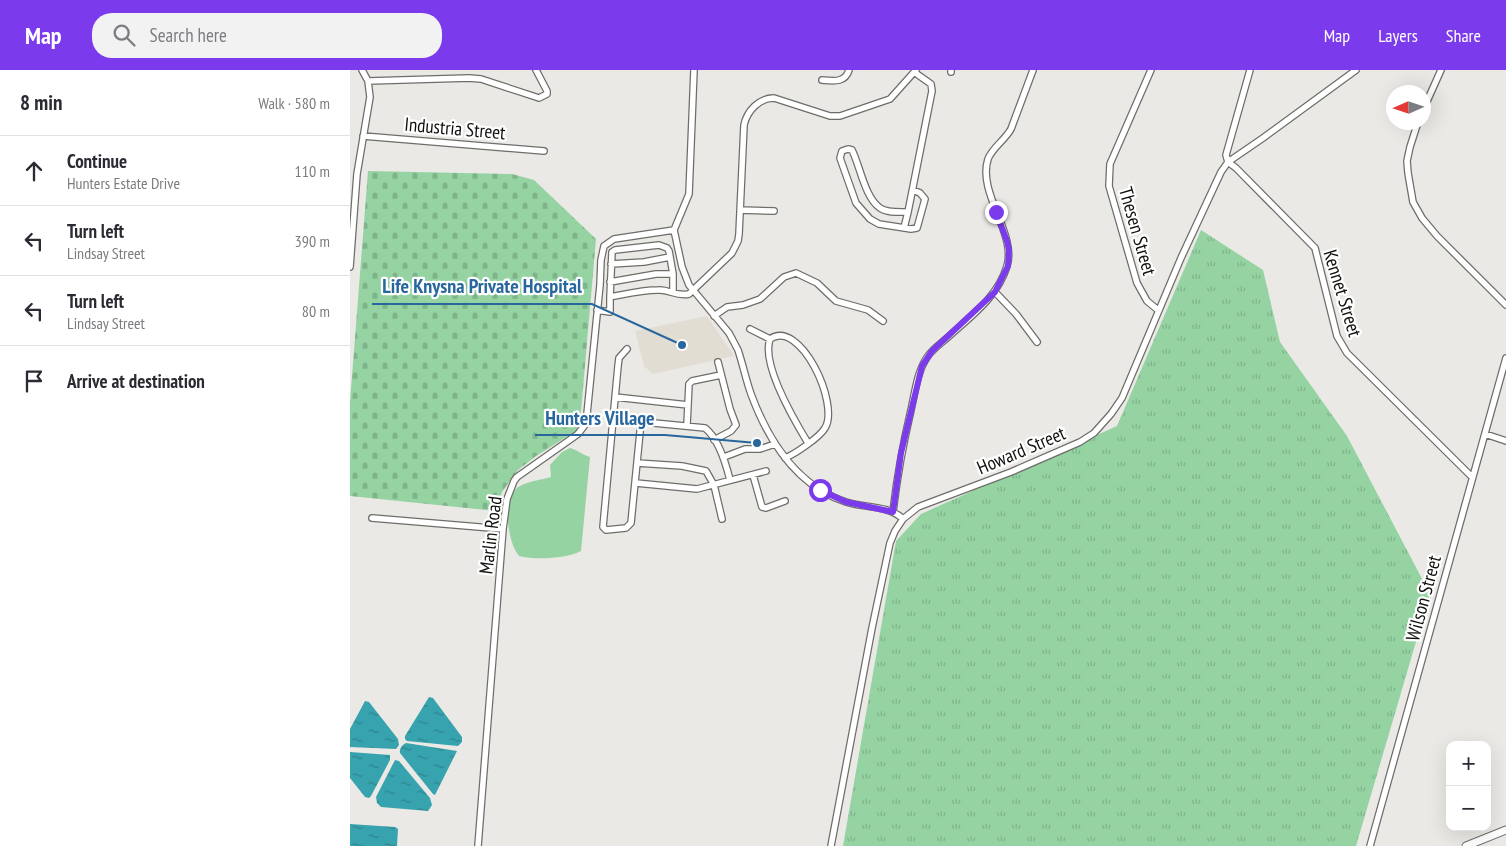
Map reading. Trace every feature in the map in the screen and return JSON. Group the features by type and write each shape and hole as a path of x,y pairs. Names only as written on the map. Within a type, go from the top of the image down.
{"street":[{"path":"350,267 353,174 363,136 370,97 368,82 362,70"},
{"path":"368,82 481,79 539,98 545,96 547,91 536,70"},
{"path":"694,70 689,194 674,230 682,268 693,292 729,334 738,350 757,409 775,444 785,458 809,482 832,497 858,506 893,512 903,519"},
{"path":"822,80 842,80 846,78 849,70"},
{"path":"893,512 901,453 922,366 932,351 995,292 1008,266 1009,250 992,198 987,175 987,162 1011,129 1033,70"},
{"name":"Thesen Street","path":"1151,70 1110,164 1109,186 1137,283 1147,301 1158,310"},
{"name":"Howard Street","path":"831,846 887,554 892,537 903,519 918,507 1028,466 1073,445 1094,432 1112,414 1122,398 1207,198 1217,177 1228,162 1226,155 1250,70"},
{"path":"1228,162 1356,70"},
{"path":"1431,91 1440,70"},
{"path":"610,296 659,290 682,295 693,292 732,253 736,247 739,234 744,125 748,113 753,108 769,98 774,98 836,116 869,107 892,98 915,71 931,84 932,91 904,228"},
{"path":"1415,130 1407,161 1414,202 1422,218 1437,236 1503,299 1506,305"},
{"name":"Industria Street","path":"363,136 544,151"},
{"path":"908,212 884,210 878,207 872,200 852,150 842,151 840,161 859,207 876,223 904,228 917,228 925,199 923,195 913,190"},
{"name":"Kennet Street","path":"1228,162 1315,248 1337,336 1347,353 1472,477"},
{"path":"740,210 774,211"},
{"name":"Marlin Road","path":"478,846 503,529 510,488 517,477 571,440 584,426 587,414 602,251 607,243 614,239 674,230"},
{"path":"597,310 610,312 613,251 625,248 659,245 667,248 673,274 673,292"},
{"path":"611,264 638,263 670,257"},
{"path":"714,316 727,307 760,300 784,277 796,273 817,283 836,301 868,310 883,321"},
{"path":"610,282 656,274 673,274"},
{"path":"995,292 1016,314 1037,342"},
{"path":"750,329 770,339"},
{"path":"785,458 796,453 822,432 828,423 829,414 823,383 815,367 794,340 782,335 774,336 770,339 768,348 777,384 808,443"},
{"path":"627,349 618,361 603,527 608,530 626,528 631,521 642,422"},
{"name":"Wilson Street","path":"1370,846 1506,358"},
{"path":"714,440 731,431 736,425 718,362"},
{"path":"687,425 690,382 721,375"},
{"path":"615,397 688,405"},
{"path":"613,419 705,428 724,457 730,480"},
{"path":"1484,434 1506,440"},
{"path":"724,457 745,449 760,449 775,444"},
{"path":"638,463 701,469 708,472 714,485 722,519"},
{"path":"636,483 694,489 766,471"},
{"path":"753,475 762,506 766,508 785,501"},
{"path":"372,518 503,529"},
{"path":"1466,846 1506,830"}],"shaded area":[{"path":"707,316 734,356 653,374 644,366 635,331"}],"green space":[{"path":"368,171 512,174 534,180 596,239 580,423 576,431 536,456 518,470 502,492 496,511 350,496 350,402"},
{"path":"1201,230 1263,270 1280,342 1347,436 1430,594 1356,846 843,846 896,541 921,514 1117,426"},
{"path":"570,448 590,457 581,551 567,556 550,558 519,556 511,540 509,530 508,508 510,499 514,491 520,486 551,477 550,465 562,452"}],"water":[{"path":"429,697 433,698 462,737 462,742 458,746 407,741 405,739"},
{"path":"365,701 369,702 398,739 399,745 396,749 350,747 350,729"},
{"path":"406,743 457,751 435,795 400,753 401,747"},
{"path":"350,752 390,755 390,760 369,798 365,797 350,778"},
{"path":"395,760 399,761 430,798 432,805 428,811 381,807 377,803 376,797"},
{"path":"350,824 395,827 398,829 397,846 350,846"}],"place":[{"name":"Life Knysna Private Hospital","path":"682,345"},
{"name":"Hunters Village","path":"757,443"}],"route":[{"path":"820,490 832,497 858,506 893,512 901,453 922,366 932,351 995,292 1008,266 1009,250 996,212"}]}
